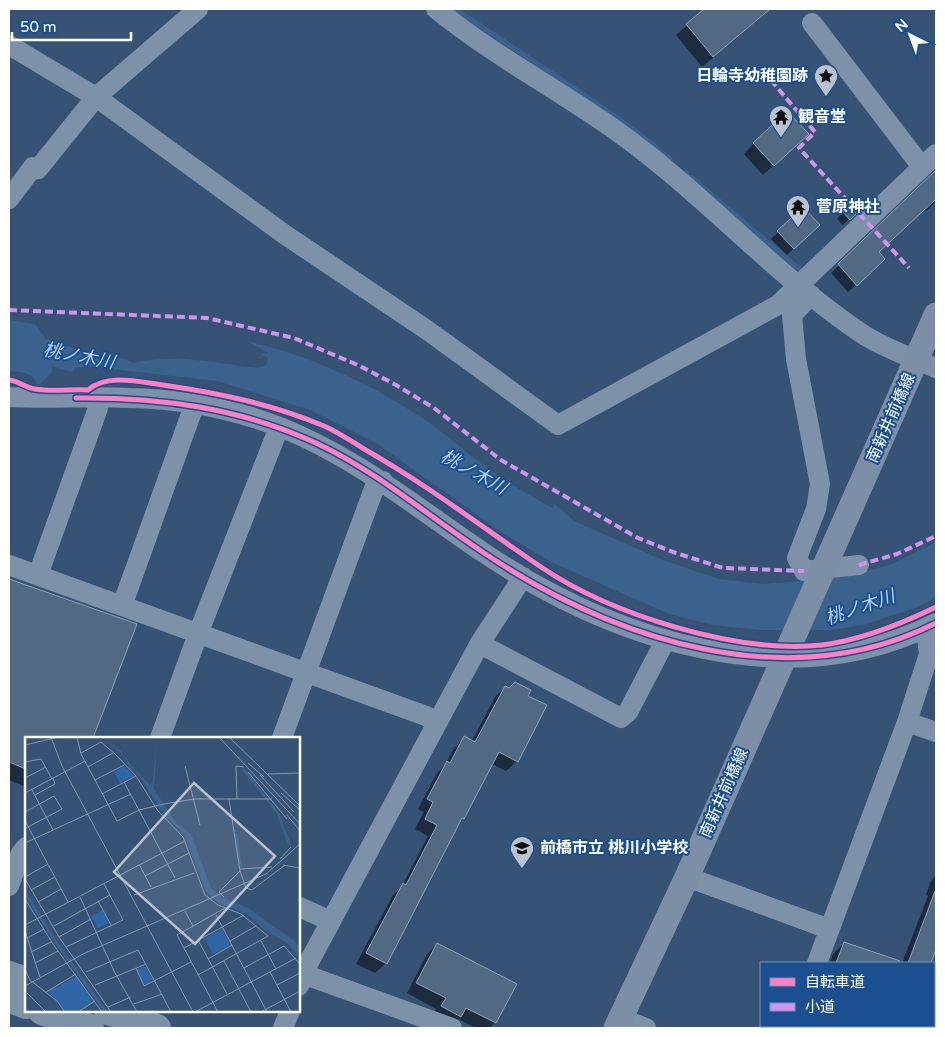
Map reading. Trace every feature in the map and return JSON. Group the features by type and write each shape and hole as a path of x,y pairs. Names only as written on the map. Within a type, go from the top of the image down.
{"highway":[{"path":"9,975 25,981"},
{"path":"9,998 25,1005"},
{"path":"111,1012 157,1028"},
{"path":"55,1017 90,1028"}],"main road":[{"name":"南新井前橋線","path":"618,1023 687,877 821,572 927,364 936,316"}],"street":[{"path":"9,199 33,167 38,169 96,97 198,9"},
{"path":"436,9 533,77 619,133 725,221 805,291 865,336 927,364"},
{"path":"812,24 929,161 805,291 792,316 796,359 820,484 816,509 797,558 804,571 821,572 859,565"},
{"path":"9,46 96,97 284,234 427,330 558,424 805,291"},
{"path":"9,397 130,398 196,405 244,416 279,427 346,458 383,481 484,553 523,577 596,615 668,641 724,654 787,649 837,654 871,646 931,625 930,654 907,722 817,962"},
{"path":"38,575 98,408 98,400 102,398"},
{"path":"122,606 196,405"},
{"path":"160,737 198,634 279,427"},
{"path":"282,737 375,486 383,481"},
{"path":"9,565 426,716 437,723"},
{"path":"452,1028 301,980 480,644 523,577"},
{"path":"480,644 621,718 628,712 663,645 668,641"},
{"path":"907,722 936,732"},
{"path":"9,886 21,853 25,848"},
{"path":"687,877 829,929"},
{"path":"300,907 332,921"},
{"path":"283,1028 290,1012"},
{"path":"618,1023 646,1028"}],"water":[{"name":"桃ノ木川","path":"9,320 35,324 46,339 84,351 112,355 133,363 149,360 180,359 257,368 266,365 268,358 260,354 268,353 247,341 315,362 359,381 401,404 446,435 495,473 552,508 555,504 574,521 663,560 719,579 765,584 845,577 892,564 936,542 936,598 915,608 863,625 833,630 760,630 712,625 669,614 551,562 498,530 376,443 310,410 217,381 93,367 76,367 73,372 52,366 52,372 38,386 30,375 9,371"}],"building":[{"path":"704,9 770,9 713,57 686,24"},
{"name":"観音堂","path":"787,111 809,134 774,166 753,143"},
{"path":"936,170 936,199 879,252 885,259 857,286 838,264"},
{"path":"857,198 864,206 850,220 842,211"},
{"name":"菅原神社","path":"803,207 820,225 794,249 777,231"},
{"path":"9,579 137,624 93,737 25,737 25,769 9,762"},
{"path":"515,682 531,690 528,696 547,705 518,762 499,752 464,819 462,818 387,964 366,953 403,883 406,885 437,825 425,819 433,802 427,799 447,761 450,763 464,736 475,742 505,686 509,688"},
{"path":"935,891 936,949 931,962 908,962"},
{"path":"844,942 900,961 900,962 836,962"},
{"path":"437,943 517,984 496,1023 466,1008 461,1017 441,1006 446,998 416,983"}],"waterway":[{"path":"455,9 589,98 634,130 670,159"},
{"path":"686,173 805,274"}],"marked path":[{"path":"763,71 815,132 799,148 909,268"},
{"path":"9,310 207,318 294,338 360,366 396,385 434,408 501,460 638,538 673,552 723,568 804,571"},
{"path":"859,565 897,554 936,536"}],"cycle path":[{"path":"9,380 41,390 88,390 96,385 114,380 134,381 184,388 285,411 324,426 387,462 570,585 603,601 639,615 714,637 788,646 837,643 881,630 936,607"},
{"path":"76,398 138,400 199,407 229,413 287,431 316,443 361,467 463,539 535,584 589,611 645,633 703,649 762,657 821,656 879,645 936,623"}],"place":[{"name":"日輪寺幼稚園跡","path":"826,97"},
{"name":"観音堂","path":"781,138"},
{"name":"菅原神社","path":"798,228"},
{"name":"前橋市立 桃川小学校","path":"522,869"}]}
